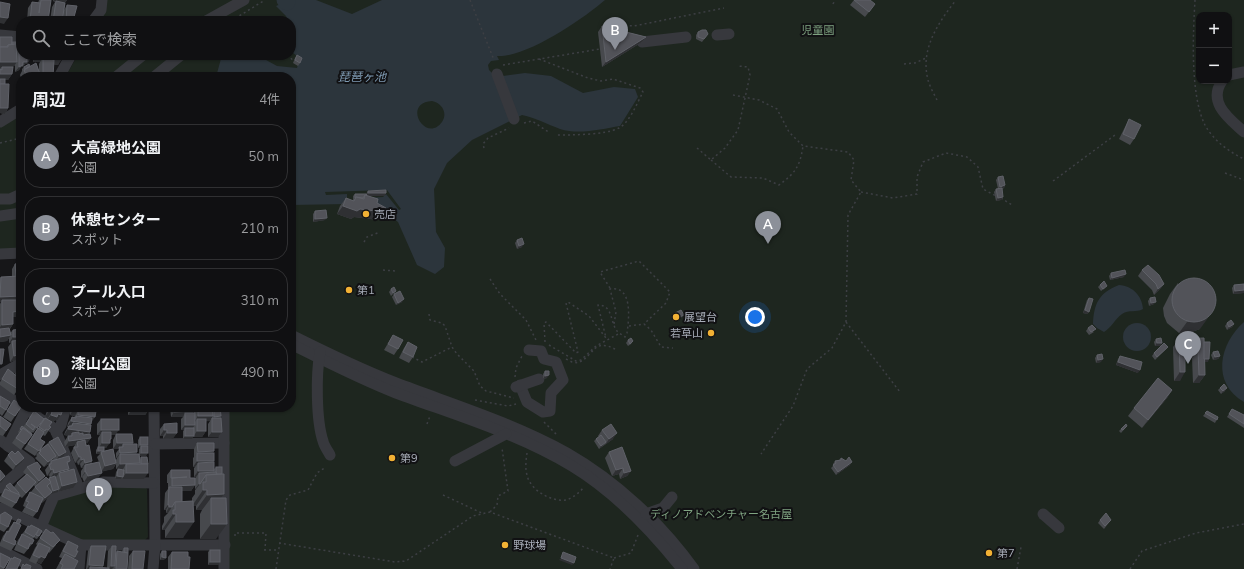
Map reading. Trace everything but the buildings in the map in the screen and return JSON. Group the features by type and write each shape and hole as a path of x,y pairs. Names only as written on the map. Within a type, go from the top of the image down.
{"street":[{"path":"96,16 100,10 102,0"},
{"path":"215,16 244,0"},
{"path":"717,35 729,34"},
{"path":"0,35 16,37"},
{"path":"642,42 686,37"},
{"path":"61,72 68,60"},
{"path":"122,72 135,60"},
{"path":"160,72 175,60"},
{"path":"500,70 515,123"},
{"path":"1232,74 1244,72"},
{"path":"1220,84 1217,89 1220,109 1244,132"},
{"path":"0,122 16,112"},
{"path":"0,199 16,196"},
{"path":"0,254 16,254"},
{"path":"296,338 394,392 506,434 552,455 573,467 644,523 682,569"},
{"path":"296,345 320,351 372,373 503,423 567,453 612,484 646,514 680,550 694,569"},
{"path":"529,350 541,351 544,359 556,362 563,380 551,393 550,411 543,412 527,402 518,386 538,379"},
{"path":"320,351 317,369 320,420 323,441 330,455"},
{"path":"0,374 16,366"},
{"path":"0,390 16,402"},
{"path":"0,488 30,462 4,443 20,412"},
{"path":"30,412 55,429 79,489"},
{"path":"56,432 61,425 65,412"},
{"path":"153,569 155,545 154,412"},
{"path":"224,412 224,569"},
{"path":"455,461 506,434"},
{"path":"155,444 224,443"},
{"path":"41,527 54,496 103,482 154,483"},
{"path":"646,514 663,508 672,496"},
{"path":"0,508 81,545 225,544"},
{"path":"1043,514 1059,528"},
{"path":"79,569 81,545"},
{"path":"0,550 37,569"}],"path":[{"path":"239,16 265,0"},
{"path":"470,0 494,60"},
{"path":"833,4 835,0"},
{"path":"937,100 928,80 926,54 939,22 956,0"},
{"path":"1195,0 1192,50 1200,112 1206,126 1219,142 1233,154 1244,159"},
{"path":"610,35 611,29 621,25 634,26 724,8"},
{"path":"500,70 539,59 600,49"},
{"path":"904,64 916,63 926,58"},
{"path":"539,59 588,78 601,81 613,79 640,88 643,92 625,123 618,129 593,134 556,135"},
{"path":"711,160 725,148 738,130 750,75 748,67 738,66"},
{"path":"733,95 759,100 776,109 789,132 803,146 848,152 854,160 851,180 861,192 893,198 917,194 917,177 923,162 946,153 967,157 978,167 983,189 1012,204"},
{"path":"484,148 483,144 488,138 515,123 532,121 550,133"},
{"path":"1053,181 1115,135"},
{"path":"0,143 16,139"},
{"path":"697,148 731,177 763,178 779,185 794,173 802,157 803,146"},
{"path":"1224,173 1244,180"},
{"path":"761,454 792,406 808,369 832,348 846,322 848,215 861,192"},
{"path":"364,242 367,237 380,232"},
{"path":"614,324 616,312 610,289 600,272 639,261 670,292 666,303 644,324 628,327"},
{"path":"383,270 396,271"},
{"path":"490,279 500,294 526,320 539,346 529,350 522,356 516,368 514,381 518,386"},
{"path":"606,339 599,304 609,309 614,324 620,333 625,337 628,333 628,303 622,292 610,289"},
{"path":"606,339 589,316 568,302 566,303 578,353 546,322 544,323 545,343 576,361 581,360 606,339 620,333"},
{"path":"428,314 430,320 442,323 445,326 452,347 474,371 480,386 486,391 518,399 517,403 508,406 470,400 464,401 461,407"},
{"path":"846,322 900,392"},
{"path":"644,324 651,330 661,347 672,348"},
{"path":"557,352 572,362 578,363 599,345 605,344 615,349"},
{"path":"412,357 422,362 452,347"},
{"path":"427,424 432,410"},
{"path":"541,419 556,433 560,439"},
{"path":"279,543 395,562 406,561 473,516 490,512 497,505 498,496 508,491 501,447 509,445"},
{"path":"528,448 526,461 527,476 536,490 550,498 567,500 579,493 586,484"},
{"path":"276,569 286,500 290,495 308,490 317,474 326,467"},
{"path":"443,495 484,514"},
{"path":"490,512 614,558 631,553 640,529"},
{"path":"1130,569 1142,551 1196,533 1244,524"},
{"path":"235,539 235,533 266,533 265,550 278,550"},
{"path":"1017,569 1021,547"},
{"path":"610,569 614,558"}],"green space":[{"path":"107,0 1244,0 1244,569 228,569 229,412 296,412 296,72 68,72 75,60 296,60 296,16 101,16"},
{"path":"16,118 16,249 0,250 0,127"},
{"path":"103,485 144,486 147,489 148,537 144,541 81,541 48,526 46,521 55,500"}],"water":[{"name":"琵琶ヶ池","path":"290,0 316,0 352,14 382,0 605,0 569,27 554,36 523,51 509,55 497,56 499,60 491,61 488,65 489,70 493,74 503,76 525,73 551,76 583,93 614,87 635,89 638,97 620,126 590,131 567,131 537,119 522,115 472,140 447,163 434,189 436,232 445,248 444,267 435,274 417,265 398,222 366,198 383,197 386,194 399,210 401,209 387,190 325,192 326,195 347,194 347,204 296,205 296,72 217,72 221,60 266,60 277,66 297,68 300,58 296,55 296,16 286,16 276,6","holes":["432,101 439,104 444,112 444,119 442,122 436,127 429,128 424,126 419,120 417,114 418,108 423,103"]},
{"path":"1119,285 1129,287 1136,292 1141,300 1143,309 1122,314 1104,332 1093,324 1096,305 1102,295"},
{"path":"1244,322 1244,402 1234,394 1227,385 1223,374 1222,363 1224,352 1229,341 1235,331"},
{"path":"1137,323 1147,327 1151,337 1147,347 1137,351 1127,347 1123,337 1127,327"}],"place":[{"name":"休憩センター","path":"615,50"},
{"name":"売店","path":"366,214"},
{"name":"大高緑地公園","path":"768,244"},
{"name":"第1","path":"349,290"},
{"name":"展望台","path":"676,317"},
{"name":"若草山","path":"711,333"},
{"name":"プール入口","path":"1188,364"},
{"name":"第9","path":"392,458"},
{"name":"漆山公園","path":"99,511"},
{"name":"野球場","path":"505,545"},
{"name":"第7","path":"989,553"}],"park label":[{"name":"児童園","path":"818,30"},
{"name":"ディノアドベンチャー名古屋","path":"721,514"}]}
